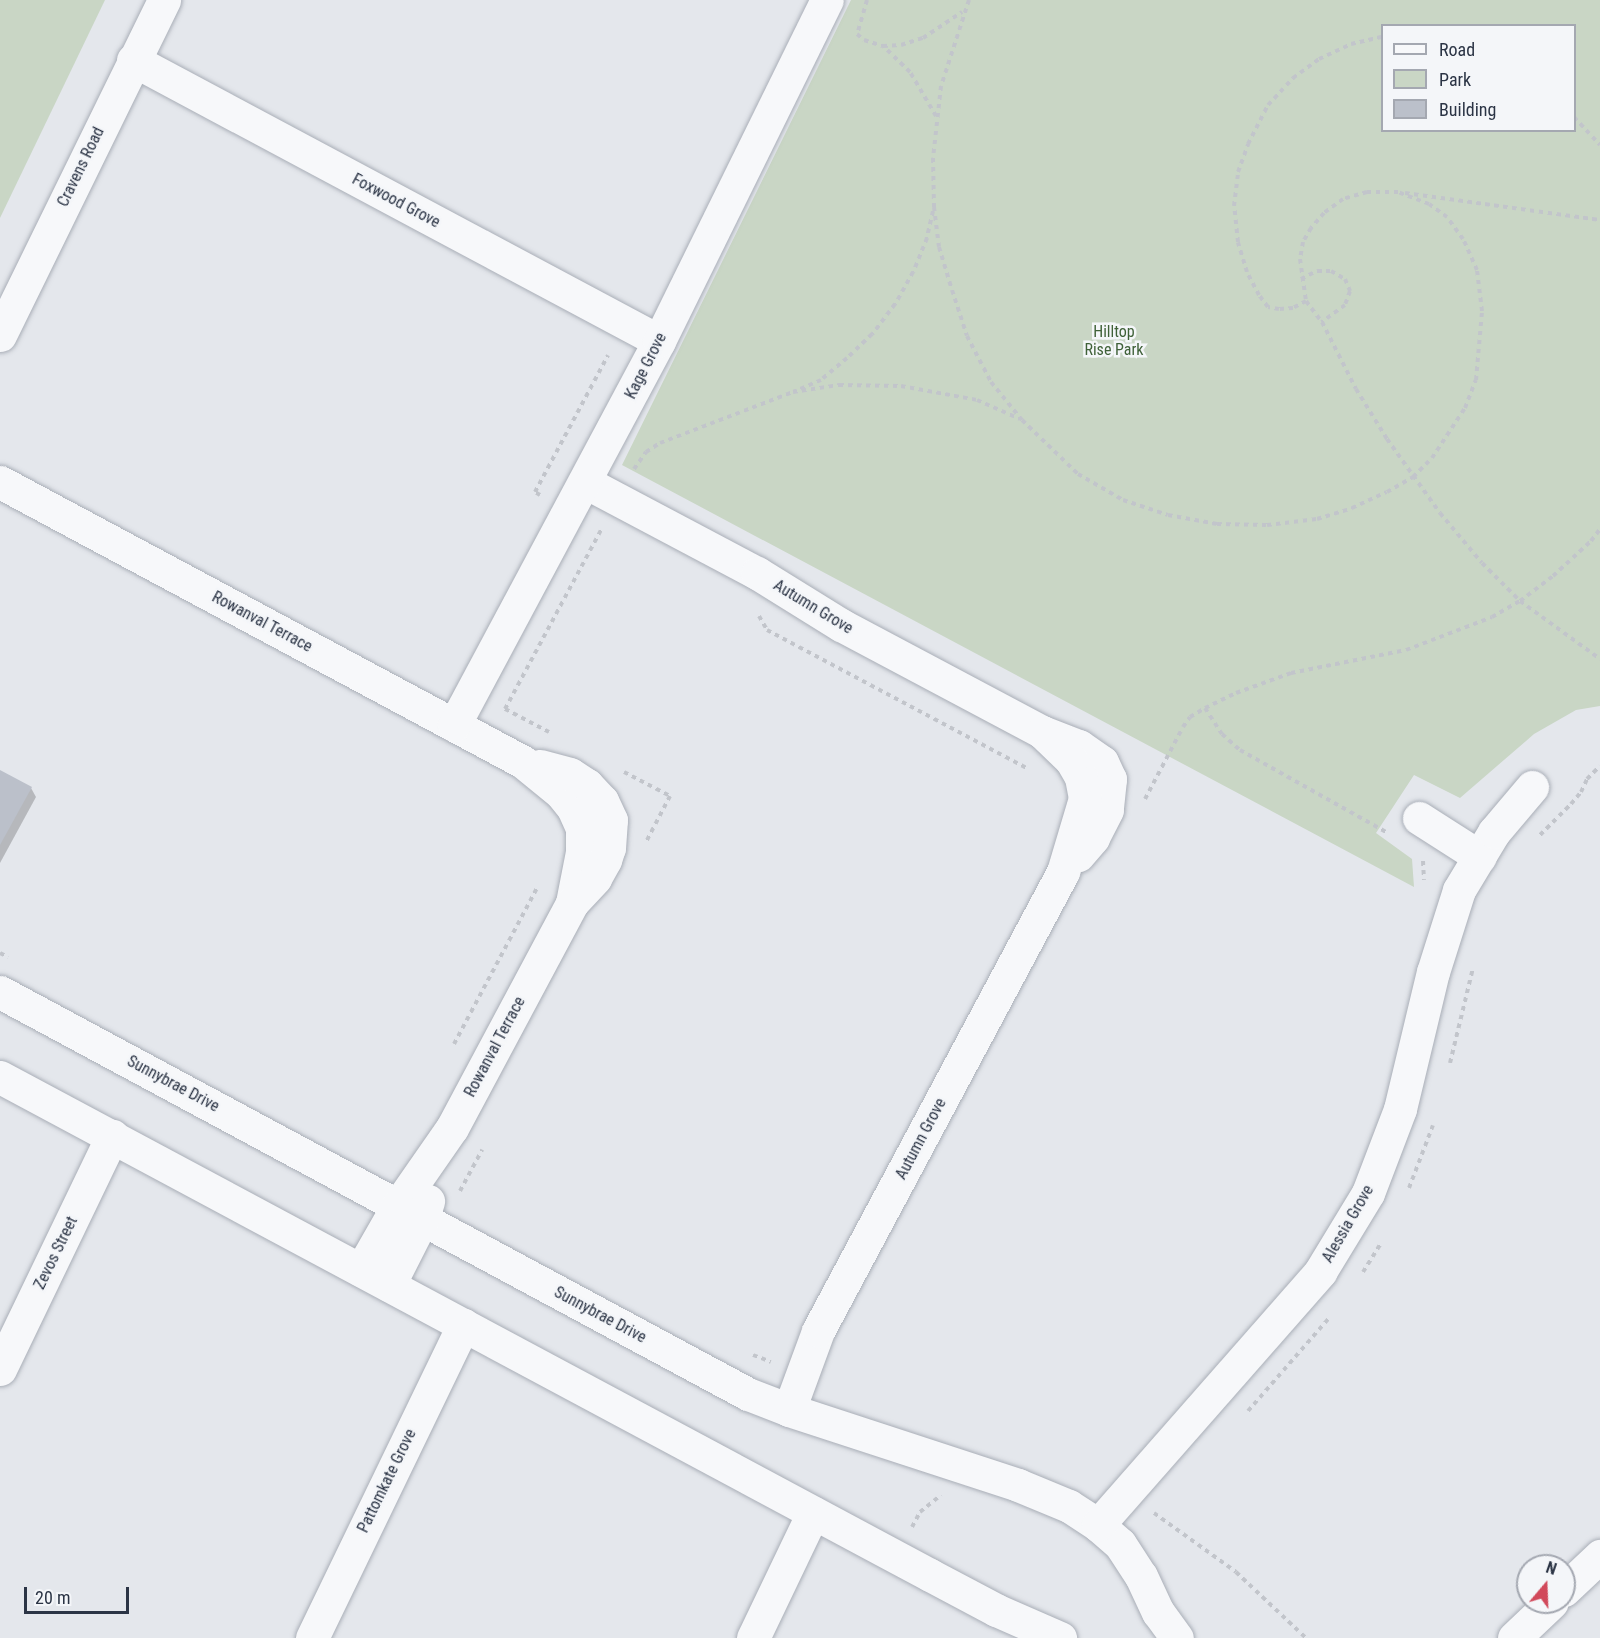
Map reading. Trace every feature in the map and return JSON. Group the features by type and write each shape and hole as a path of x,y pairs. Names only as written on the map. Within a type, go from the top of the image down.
{"street":[{"name":"Cravens Road","path":"0,334 164,0"},
{"name":"Kage Grove","path":"454,725 659,341 826,0"},
{"name":"Foxwood Grove","path":"133,60 659,341"},
{"name":"Rowanval Terrace","path":"0,482 523,762 570,774 602,801 611,820 609,848 605,860 595,878 572,903 375,1278"},
{"name":"Autumn Grove","path":"585,482 756,573 841,625 1042,732 1079,746 1102,762 1110,779 1107,810 1093,838 1063,872 818,1331 789,1410"},
{"name":"Alessia Grove","path":"1098,1525 1320,1272 1368,1192 1400,1109 1434,972 1460,890 1494,832 1532,787"},
{"path":"1406,827 1480,857"},
{"name":"Sunnybrae Drive","path":"0,992 748,1394 789,1410 1018,1485 1069,1506 1098,1525 1120,1544 1142,1576 1158,1612 1177,1638"},
{"path":"0,1077 996,1610 1060,1638"},
{"name":"Zevos Street","path":"0,1370 112,1136"},
{"name":"Pattomkate Grove","path":"312,1638 463,1325"},
{"path":"753,1638 813,1513"},
{"path":"1576,1579 1600,1556"},
{"path":"1514,1638 1539,1614"}],"path":[{"path":"867,0 857,34 864,40 883,46 901,45 923,38 963,11"},
{"path":"969,0 963,11 941,86 936,116 934,207 939,247 967,336 991,382 1022,420 1078,474 1123,500 1168,515 1217,524 1267,525 1317,519 1352,508 1413,477 1432,458 1465,408 1476,380 1482,312 1477,270 1463,239 1447,217 1429,204 1398,192"},
{"path":"1306,302 1293,308 1279,309 1268,307 1258,296 1247,272 1238,242 1234,206 1238,172 1248,144 1268,105 1293,78 1319,59 1351,44 1381,37"},
{"path":"883,46 910,72 936,116"},
{"path":"1576,118 1600,145"},
{"path":"1600,220 1398,192 1367,192 1343,199 1324,213 1303,242 1301,279 1306,302 1322,322 1356,389 1413,477 1482,563 1520,601 1600,659"},
{"path":"934,207 920,255 895,304 872,334 847,358 821,380 793,392 839,386 901,386 977,400 1022,420"},
{"path":"1301,279 1317,271 1331,271 1345,279 1350,291 1345,305 1322,322"},
{"path":"1142,804 1190,717 1236,693 1291,673 1406,650 1492,617 1520,601 1553,576 1600,529"},
{"path":"1205,708 1222,734 1240,750 1406,827"},
{"path":"1421,888 1425,864 1422,858"},
{"path":"454,1045 544,876"},
{"path":"745,1351 802,1374"}],"green space":[{"path":"0,0 105,0 0,218"},
{"name":"Hilltop Rise Park","path":"851,0 1600,0 1600,706 1576,710 1534,734 1460,798 1414,775 1376,833 1412,859 1414,887 622,465"}],"building":[{"path":"0,770 32,787 0,845"}]}
